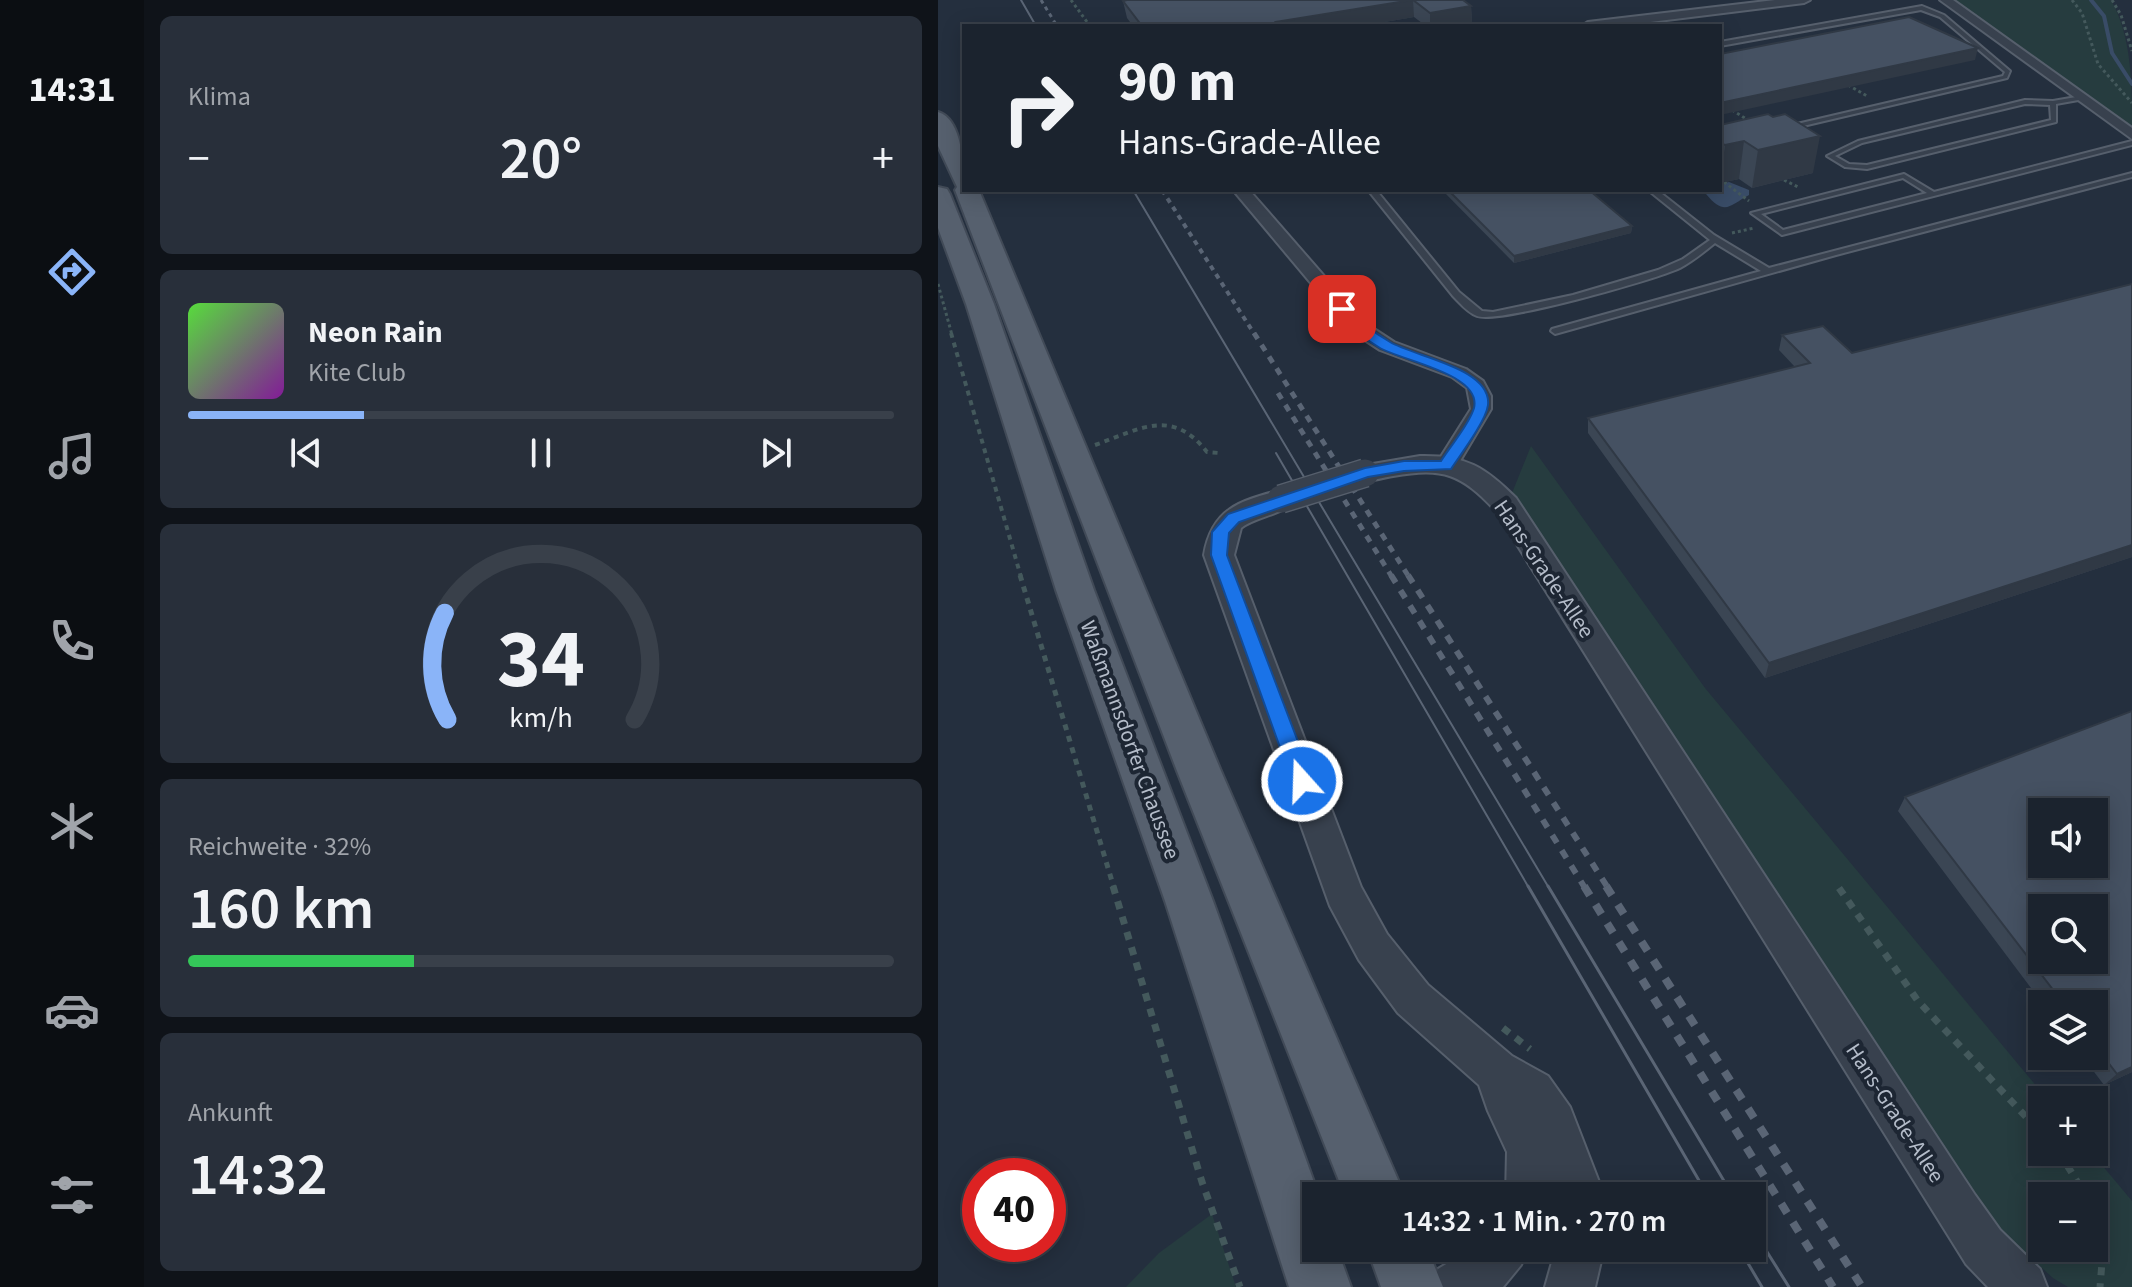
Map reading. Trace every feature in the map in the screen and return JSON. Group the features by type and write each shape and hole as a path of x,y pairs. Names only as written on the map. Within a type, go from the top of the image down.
{"main road":[{"path":"938,119 962,176"},
{"path":"968,192 1199,771 1369,1182"},
{"name":"Waßmannsdorfer Chaussee","path":"938,194 980,304 1075,590 1189,901 1320,1287"},
{"path":"1402,1262 1412,1287"}],"street":[{"path":"1605,24 1804,0"},
{"path":"1946,0 2132,135"},
{"path":"1243,192 1358,327 1387,346 1459,373 1476,385 1481,396 1481,409 1446,466"},
{"name":"Hans-Grade-Allee","path":"1576,1182 1554,1123 1532,1092 1497,1071 1413,999 1373,947 1344,894 1219,555 1221,532 1234,518 1281,499 1365,473 1404,466 1446,466 1472,473 1506,505 1958,1212 1983,1247 2022,1287"},
{"path":"1497,1071 1510,1111 1530,1149 1530,1182"},
{"path":"1456,1287 1493,1262"},
{"path":"1570,1287 1576,1262"}],"lane":[{"path":"1722,44 1922,8 1942,16 2008,72 2005,77 1759,134"},
{"path":"1830,156 1860,142 2025,102 2053,103 2082,98"},
{"path":"1819,149 1847,166 1867,167 2054,121 2053,103"},
{"path":"1786,128 1797,135"},
{"path":"1933,194 1904,176 1755,213 1782,233 2132,143"},
{"path":"1555,331 2132,175"},
{"path":"1374,192 1454,291 1479,313 1493,315 1520,311 1657,274 1697,255 1714,238"},
{"path":"1655,192 1714,238 1768,271"}],"path":[{"path":"1071,0 1089,24"},
{"path":"2072,0 2084,13 2089,44 2097,63 2132,103"},
{"path":"2112,0 2121,15 2132,51"},
{"path":"1731,110 1757,126 1759,134"},
{"path":"1784,180 1790,181"},
{"path":"1724,182 1747,200"},
{"path":"1714,238 1770,224"},
{"path":"938,284 986,462 1198,1167 1240,1287"},
{"path":"1071,452 1149,427 1170,425 1190,432 1207,452 1219,453"},
{"path":"1839,888 1918,1001 2028,1119"},
{"path":"1492,1020 1538,1055"},
{"path":"2100,1287 2102,1262"}],"green space":[{"path":"1955,0 2111,0 2127,45 2132,128"},
{"path":"1531,446 1705,688 2036,1086 2028,1086 2028,1166 2103,1166 2132,1201 2132,1287 2068,1287 2035,1262 2108,1262 2108,1182 2028,1182 2028,1255 1990,1221 1512,493"},
{"path":"1212,1214 1236,1287 1126,1287 1159,1253"}],"water":[{"path":"1729,182 1749,190 1749,195 1728,207 1718,205 1706,194 1722,192 1722,184"}],"building":[{"path":"1412,0 1276,22 1278,24 1140,24 1123,1"},
{"path":"1413,0 1463,0 1471,6 1430,13"},
{"path":"1909,17 1978,48 1722,103 1722,54"},
{"path":"1768,114 1773,117 1785,114 1820,136 1758,150 1744,141 1722,143 1722,125"},
{"path":"1450,192 1591,192 1632,226 1514,256"},
{"path":"2132,284 2132,545 1769,663 1588,418 1810,363 1782,335 1823,326 1852,353"},
{"path":"2132,711 2132,1067 2117,1074 2108,1062 2108,990 2053,990 2041,974 2108,974 2108,894 2028,894 2028,957 1905,797"}],"waterway":[{"path":"2091,0 2104,16 2112,53 2132,84"}],"tram line":[{"path":"1021,0 1035,24"},
{"path":"1134,192 1549,888"},
{"path":"1276,453 1529,888"},
{"path":"1528,886 1700,1182"},
{"path":"1548,886 1725,1182"},
{"path":"1766,1250 1789,1287"},
{"path":"1747,1262 1762,1287"}],"railway":[{"path":"1041,0 1056,24"},
{"path":"1163,192 1255,335"},
{"path":"1254,333 1409,577"},
{"path":"1278,393 1392,577"},
{"path":"1391,575 1585,888"},
{"path":"1408,575 1608,888"},
{"path":"1584,886 1833,1287"},
{"path":"1606,886 1862,1287"}],"route":[{"path":"1302,781 1219,555 1221,532 1234,518 1281,499 1365,473 1404,466 1446,466 1481,409 1481,396 1470,379 1374,339 1342,309"}]}
